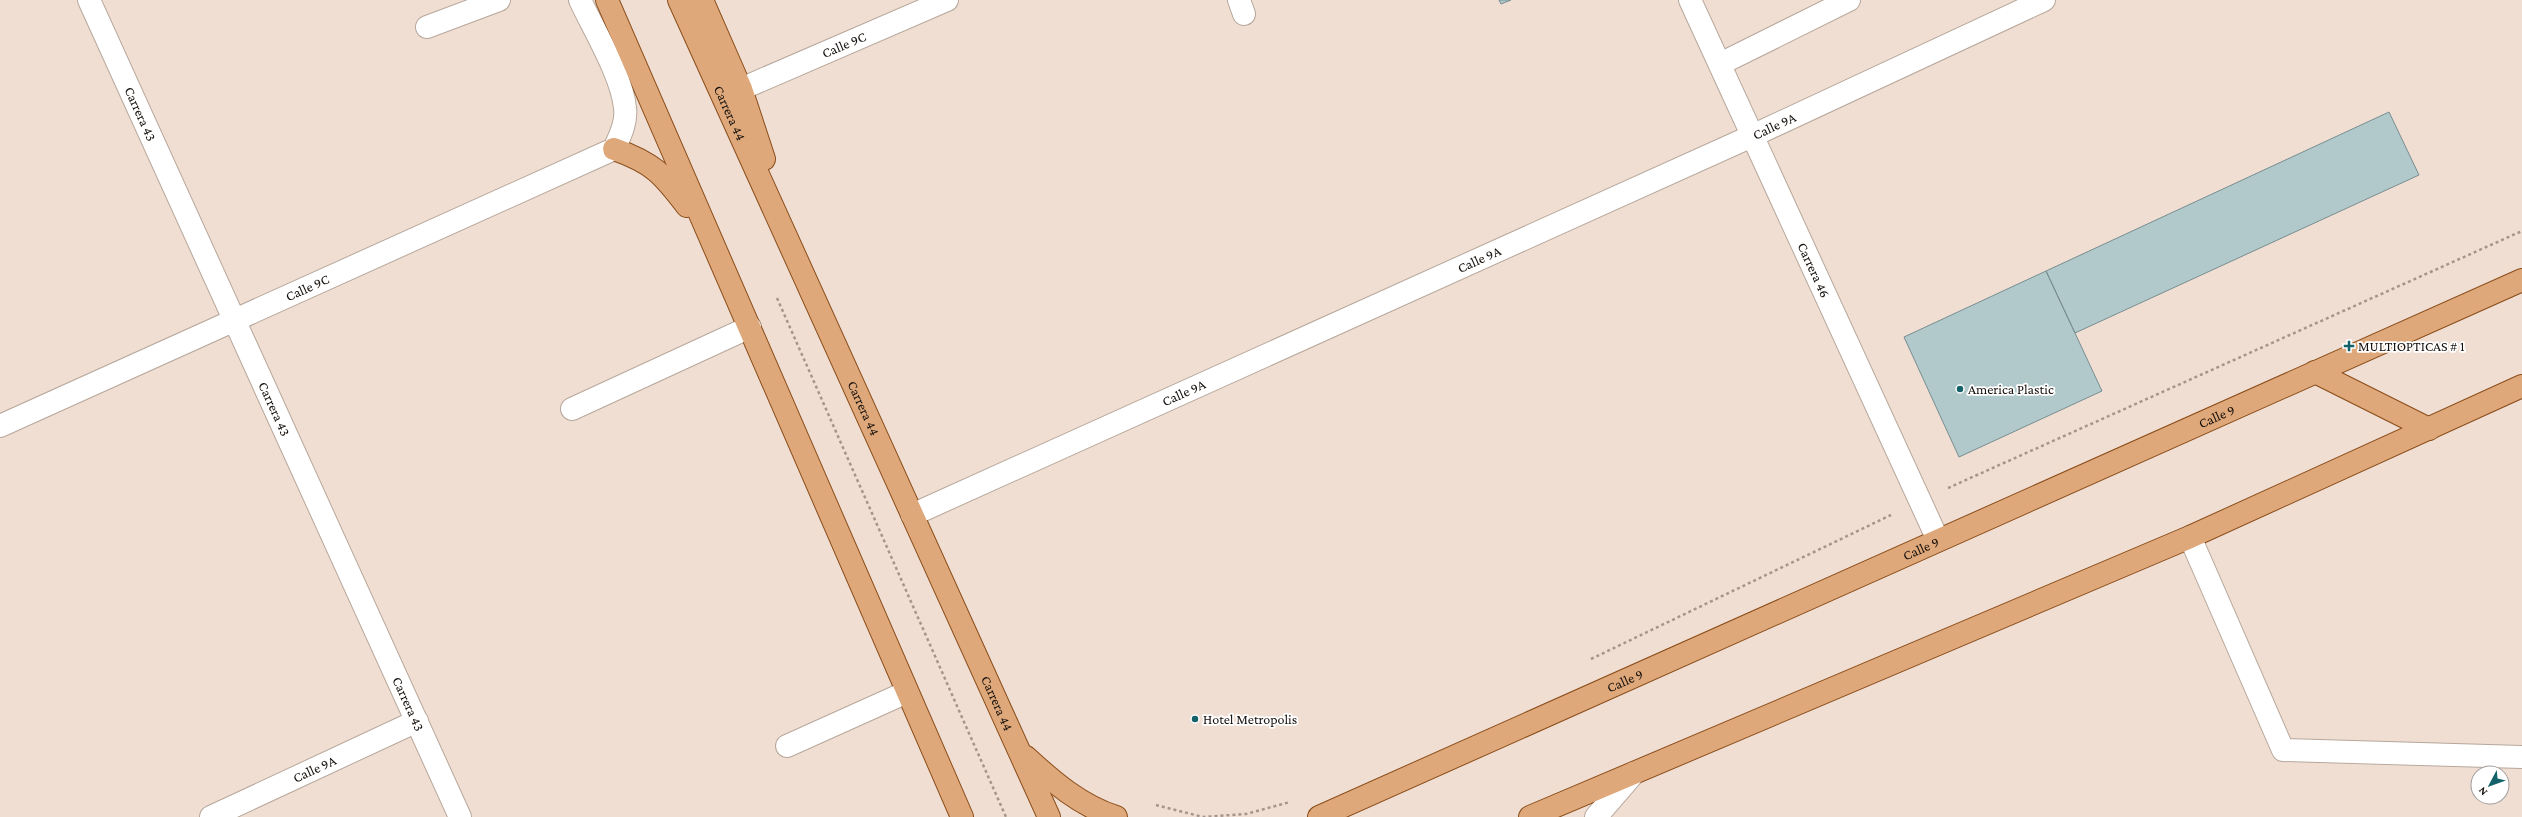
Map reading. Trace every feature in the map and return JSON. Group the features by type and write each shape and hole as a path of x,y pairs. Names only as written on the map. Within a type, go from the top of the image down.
{"main road":[{"path":"607,0 962,817"},
{"name":"Carrera 44","path":"679,0 1049,817"},
{"path":"702,0 741,89 792,248"},
{"path":"614,149 642,161 663,175 692,211 747,321"},
{"name":"Calle 9","path":"1319,817 2522,280"},
{"path":"2315,372 2429,429"},
{"path":"1530,817 2190,537 2522,386"},
{"path":"1020,751 1057,786 1101,812 1116,817"}],"street":[{"name":"Carrera 43","path":"89,0 460,817"},
{"path":"428,27 500,0"},
{"path":"580,0 619,84 625,108 623,126 614,149"},
{"name":"Calle 9C","path":"741,89 947,0"},
{"name":"Carrera 46","path":"1690,0 1938,540"},
{"path":"1720,64 1849,0"},
{"name":"Calle 9A","path":"912,515 1752,136 2044,0"},
{"name":"Calle 9C","path":"0,426 614,149"},
{"path":"572,409 747,321"},
{"path":"2190,537 2283,750 2522,757"},
{"path":"787,746 907,692"},
{"name":"Calle 9A","path":"211,817 416,720"},
{"path":"1596,817 1634,773"}],"path":[{"path":"1584,662 1920,501 2522,231"},
{"path":"775,294 1006,817"},
{"path":"1156,805 1203,817 1246,814 1291,802"}],"building":[{"path":"1499,0 1511,0 1501,4"},
{"path":"2389,112 2419,175 2075,333 2046,271"},
{"path":"2046,271 2102,391 1959,457 1904,337"}],"place":[{"name":"MULTIOPTICAS # 1","path":"2349,346"},
{"name":"America Plastic","path":"1960,389"},
{"name":"Hotel Metropolis","path":"1195,719"}]}
